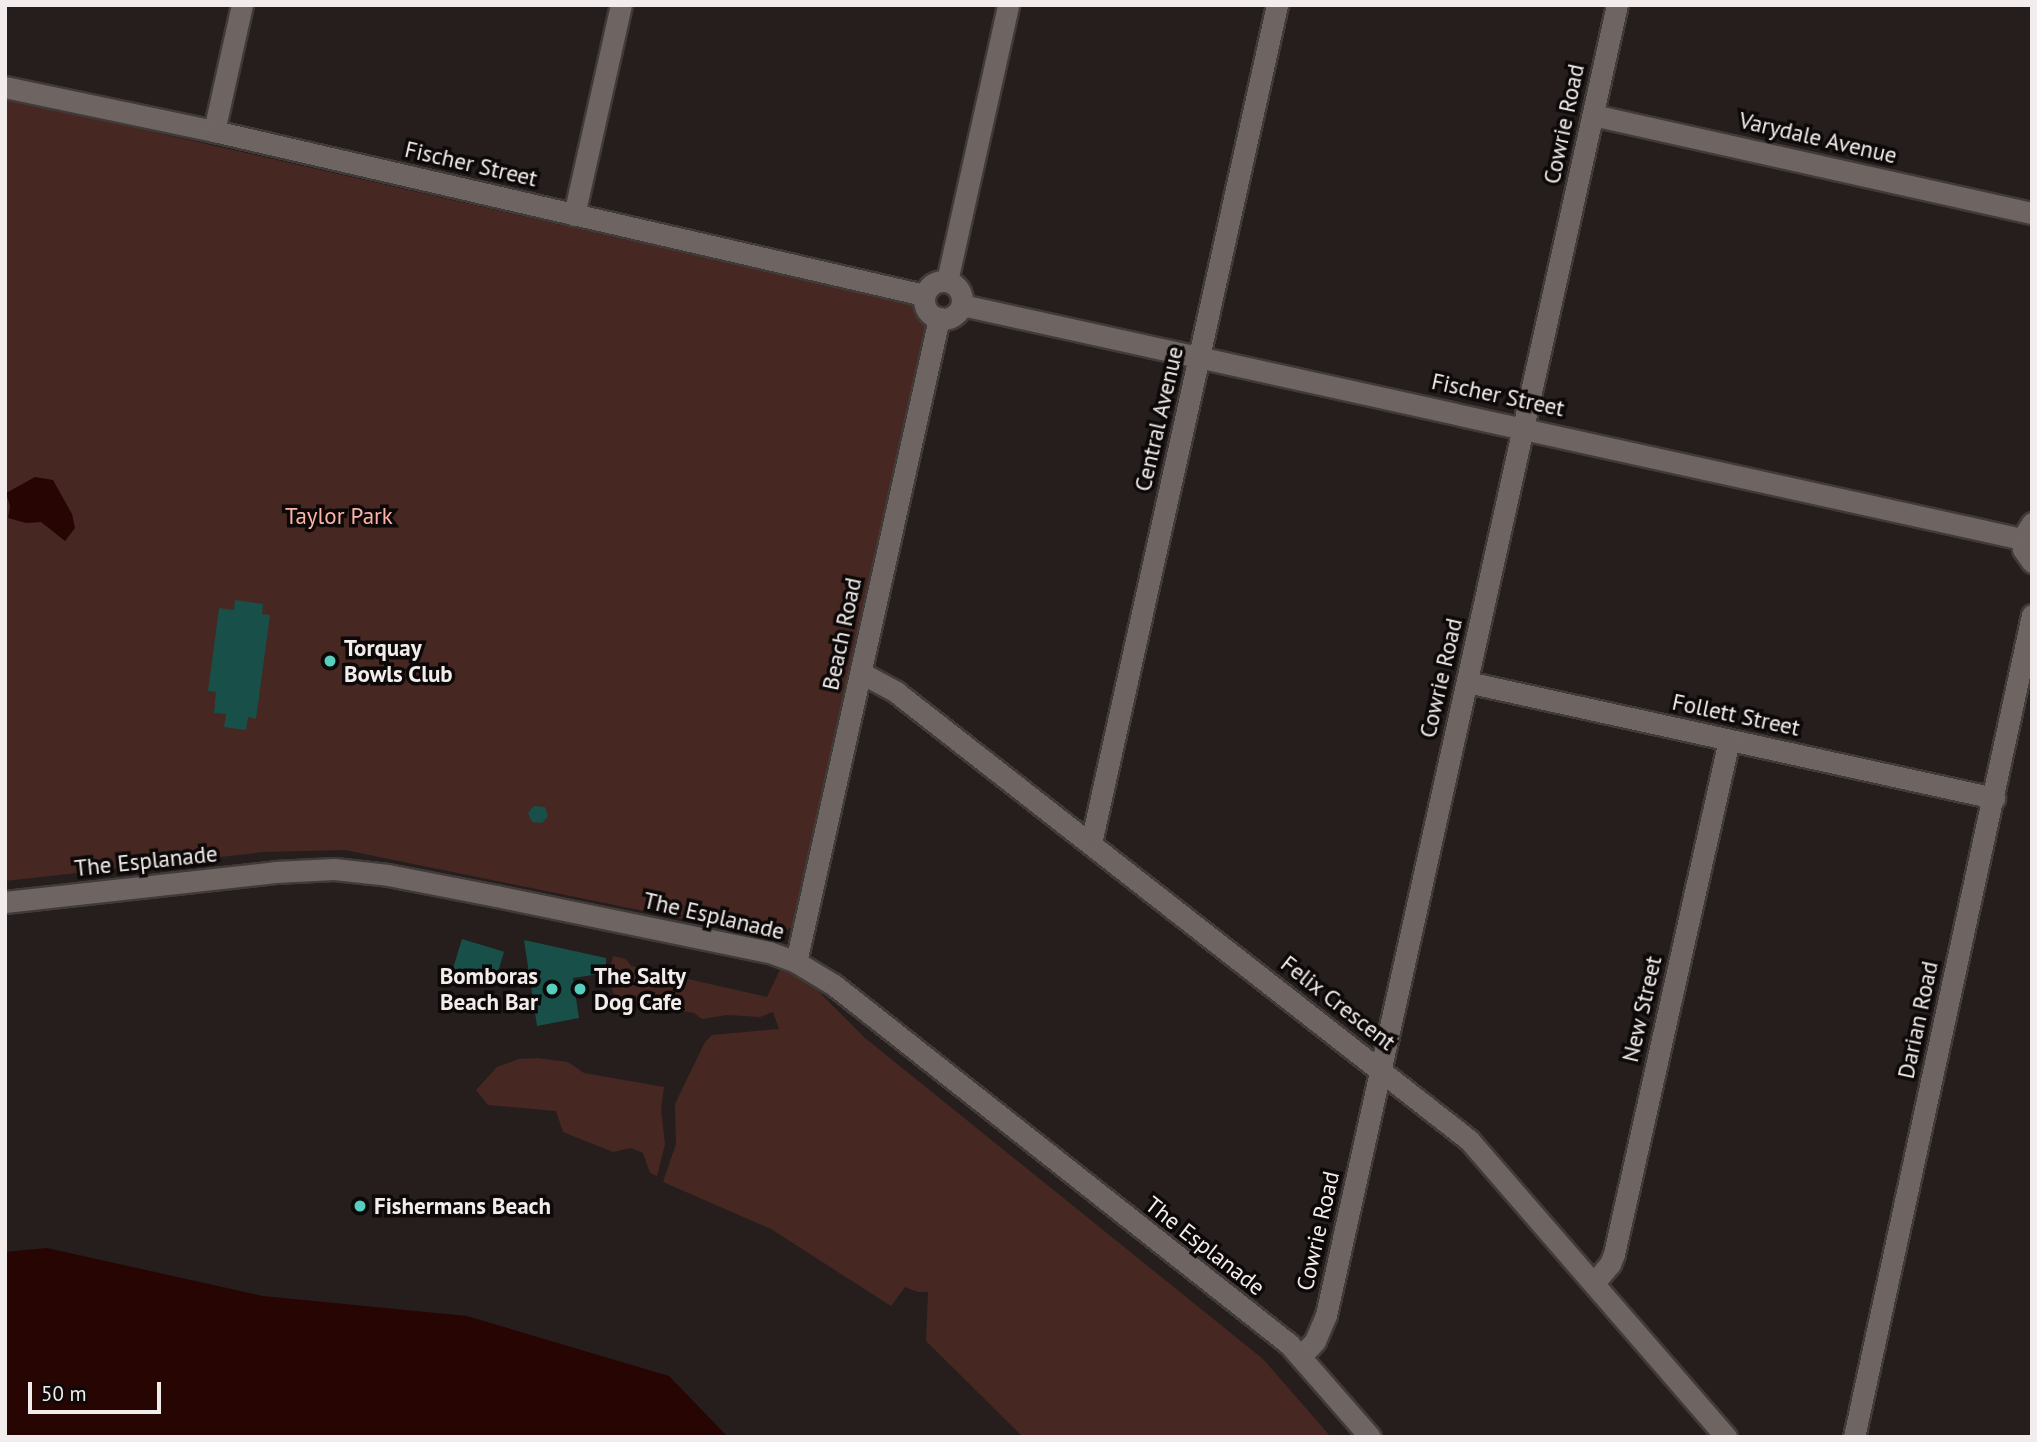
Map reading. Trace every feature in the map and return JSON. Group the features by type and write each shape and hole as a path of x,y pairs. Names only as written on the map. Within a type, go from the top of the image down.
{"street":[{"path":"214,131 242,5"},
{"path":"574,215 621,5"},
{"path":"947,281 1008,5"},
{"name":"Central Avenue","path":"1091,843 1277,5"},
{"name":"Cowrie Road","path":"1302,1355 1315,1341 1326,1315 1617,5"},
{"name":"Fischer Street","path":"5,87 214,131 925,295"},
{"name":"Varydale Avenue","path":"1593,115 2032,213"},
{"path":"947,281 959,289 962,304 953,316 939,318 926,310 925,295 932,283 947,281"},
{"name":"Fischer Street","path":"962,304 1524,428 2027,531"},
{"name":"Beach Road","path":"796,961 939,318"},
{"path":"2027,531 2023,549 2032,562"},
{"name":"Darian Road","path":"1854,1437 2032,615"},
{"name":"Felix Crescent","path":"861,673 896,692 1469,1140 1726,1437"},
{"name":"Follett Street","path":"1467,682 1994,797"},
{"name":"New Street","path":"1594,1283 1610,1264 1614,1254 1729,740"},
{"name":"The Esplanade","path":"5,902 275,872 334,869 388,875 496,896 769,952 796,961 834,985 1302,1355 1370,1437"}],"green space":[{"name":"Taylor Park","path":"5,98 917,306 929,328 793,927 771,937 345,850 264,852 5,881"},
{"path":"613,956 626,959 631,966 767,997 780,970 809,982 865,1038 1263,1359 1331,1437 1023,1437 926,1341 928,1292 918,1292 905,1287 891,1306 771,1229 663,1182 676,1144 675,1104 705,1042 712,1035 779,1029 773,1012 760,1017 727,1015 702,1019 694,1013 616,1000 608,978"},
{"path":"538,1058 568,1062 584,1073 664,1087 661,1109 665,1144 657,1176 650,1173 643,1153 631,1148 613,1152 563,1132 556,1111 488,1105 476,1090 497,1067 519,1059"}],"shaded area":[{"path":"35,477 53,480 72,514 75,528 65,541 41,522 26,523 8,518 10,506 6,493"},
{"path":"47,1248 263,1296 467,1316 669,1376 728,1437 5,1437 5,1252"}],"building":[{"path":"235,600 263,604 262,614 270,615 256,719 248,717 246,730 224,727 226,714 214,713 216,692 208,691 219,608 234,610"},
{"path":"534,806 545,807 548,816 542,823 532,822 528,813"},
{"path":"462,939 504,952 493,987 451,974"},
{"path":"524,940 606,958 606,973 573,978 579,1018 537,1026"}],"place":[{"name":"Torquay Bowls Club","path":"330,661"},
{"name":"Bomboras Beach Bar","path":"552,989"},
{"name":"The Salty Dog Cafe","path":"580,989"},
{"name":"Fishermans Beach","path":"360,1206"}]}
